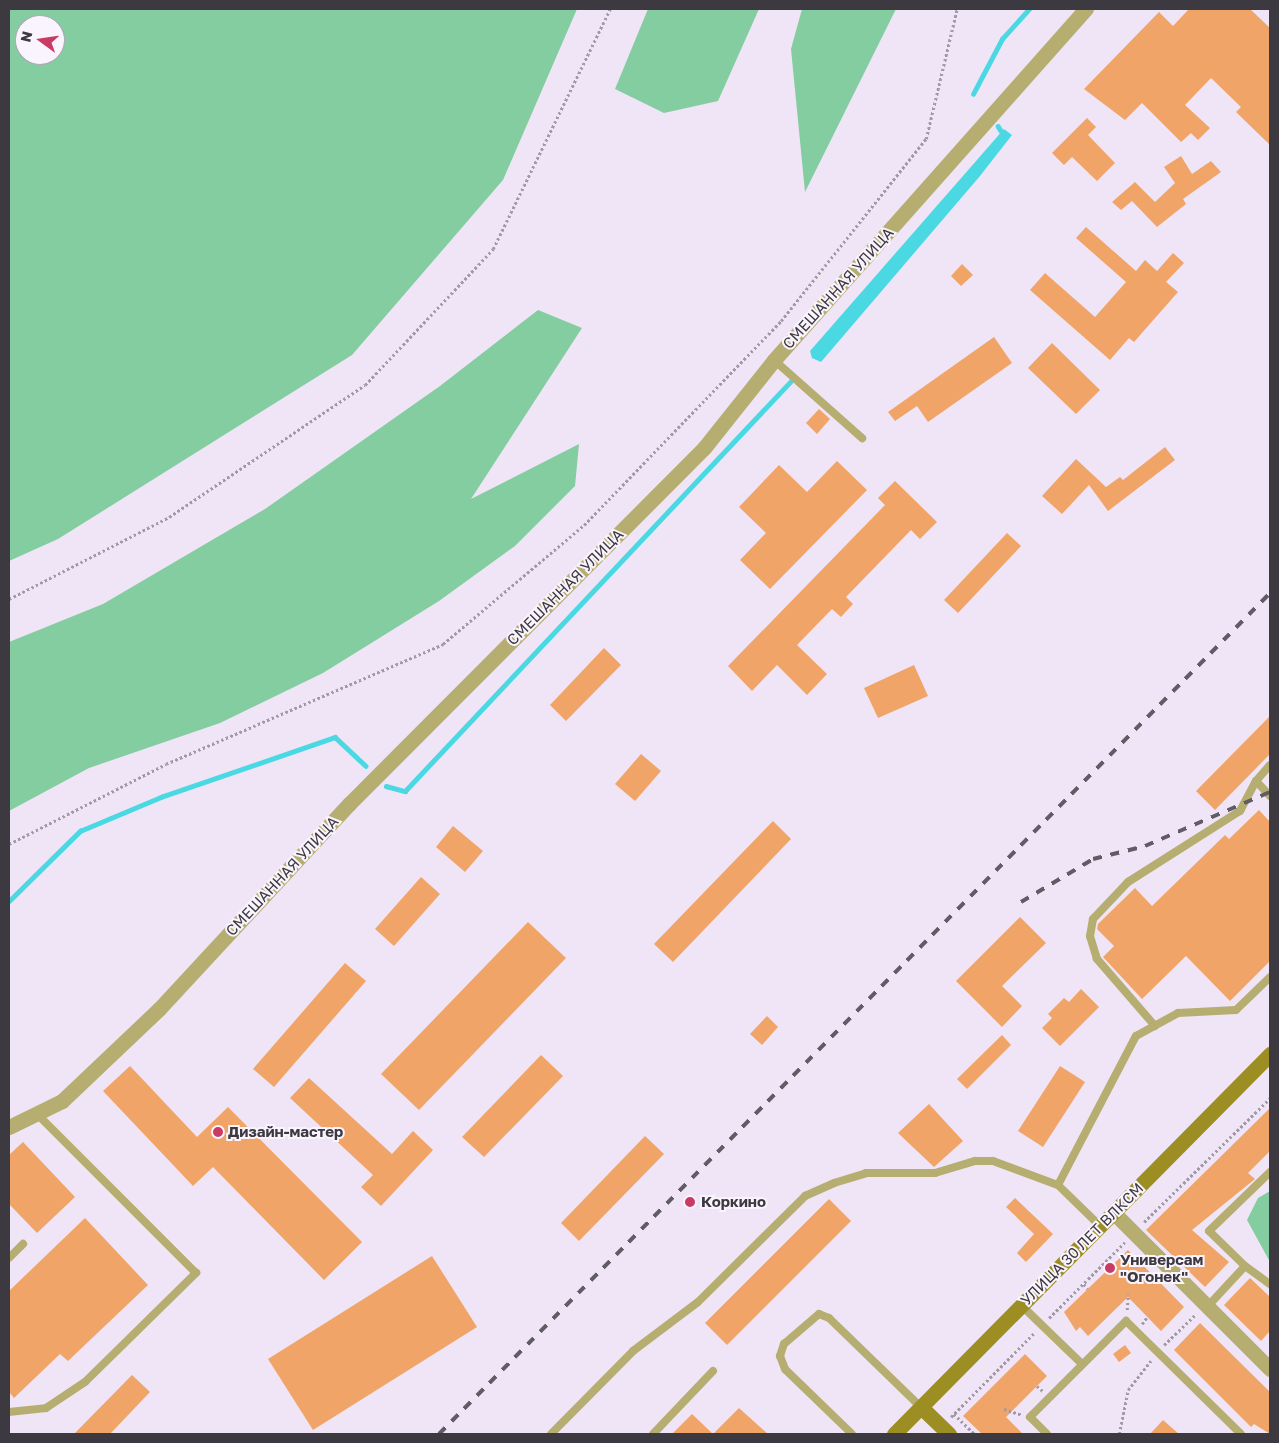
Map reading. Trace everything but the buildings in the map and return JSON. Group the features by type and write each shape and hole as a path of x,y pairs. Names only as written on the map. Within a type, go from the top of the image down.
{"main road":[{"name":"УЛИЦА 30 ЛЕТ ВЛКСМ","path":"894,1434 1270,1054"},
{"path":"921,1407 949,1434"}],"street":[{"name":"СМЕШАННАЯ УЛИЦА","path":"9,1127 62,1102 159,1009 349,804 704,448 774,360 1086,9"},
{"path":"1113,1212 1202,1309 1270,1369"}],"lane":[{"path":"774,360 862,438"},
{"path":"1155,1026 1098,959 1090,936 1093,919 1128,882 1240,811 1256,781 1270,765"},
{"path":"1256,781 1270,796"},
{"path":"1058,1185 1136,1036 1178,1013 1236,1010 1270,977"},
{"path":"9,1412 46,1408 85,1382 196,1273 37,1114"},
{"path":"551,1434 633,1351 698,1302 805,1196 866,1173 935,1173 975,1161 1009,1164 1058,1185 1100,1226"},
{"path":"1270,1172 1209,1231 1245,1266 1270,1284"},
{"path":"9,1258 23,1244"},
{"path":"1202,1309 1245,1266"},
{"path":"1021,1304 1082,1364"},
{"path":"852,1434 785,1369 780,1356 784,1344 819,1314 829,1318 921,1407"},
{"path":"1047,1434 1030,1417 1126,1321 1241,1434"},
{"path":"653,1434 713,1371"}],"path":[{"path":"9,598 169,518 365,385 493,249 610,9"},
{"path":"9,844 166,764 443,644 584,525 782,320 926,139 957,9"},
{"path":"1105,1263 1110,1268"},
{"path":"1084,1284 1088,1289"},
{"path":"1126,1321 1128,1294"},
{"path":"1119,1434 1128,1390 1158,1352 1202,1309"},
{"path":"1004,1409 1030,1417"},
{"path":"954,1414 974,1434"}],"green space":[{"path":"9,9 577,9 503,180 352,355 58,539 9,561"},
{"path":"648,9 759,9 718,101 664,113 615,89"},
{"path":"802,9 896,9 805,192 791,49"},
{"path":"538,310 582,328 471,499 579,444 575,486 515,546 439,601 323,673 220,723 89,768 9,811 9,642 103,604 265,509 440,386"},
{"path":"1270,1191 1270,1262 1247,1220 1258,1198"}],"water":[{"path":"1004,129 1012,135 980,176 821,362 812,358 810,351"}],"waterway":[{"path":"973,94 1002,39 1029,9"},
{"path":"998,126 1003,134"},
{"path":"386,786 405,791 790,382"},
{"path":"9,901 80,831 161,797 335,737 366,766"}],"railway":[{"path":"439,1434 1270,593"},
{"path":"1021,902 1093,859 1145,846 1270,792"}],"place":[{"name":"Дизайн-мастер","path":"218,1132"},
{"name":"Коркино","path":"690,1202"},
{"name":"Универсам \"Огонек\"","path":"1110,1268"}]}
